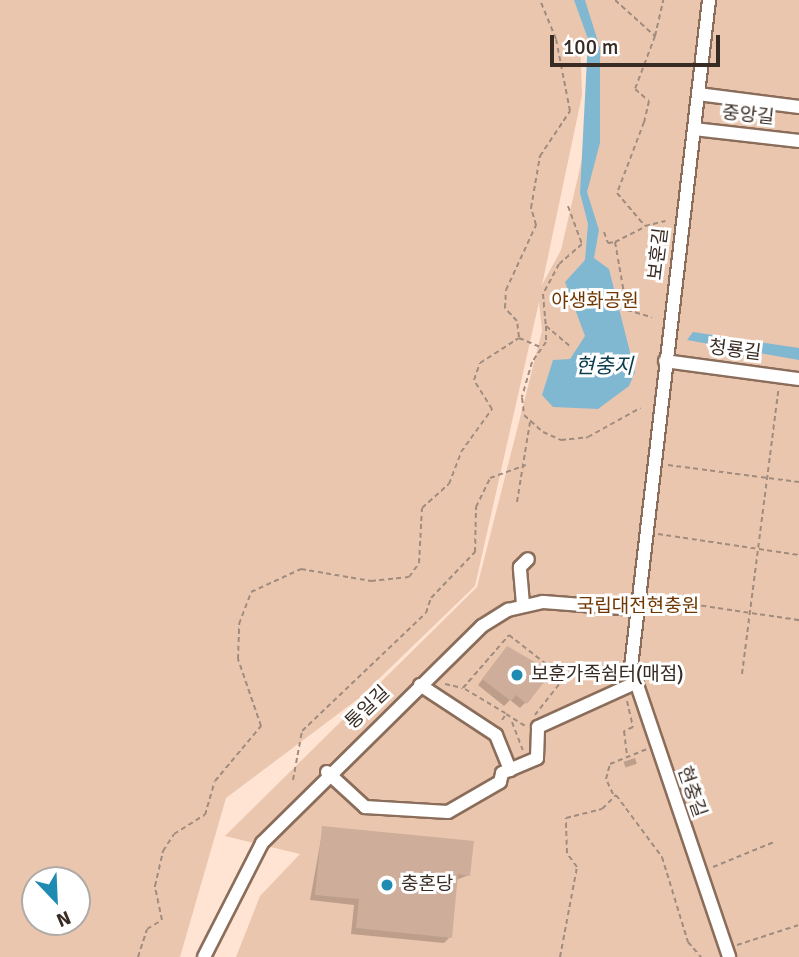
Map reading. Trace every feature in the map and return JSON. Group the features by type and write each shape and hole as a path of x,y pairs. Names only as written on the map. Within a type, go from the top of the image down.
{"lane":[{"name":"보훈길","path":"632,637 709,0"},
{"name":"중앙길","path":"698,94 799,107"},
{"name":"중앙길","path":"694,129 799,141"},
{"name":"청룡길","path":"665,361 799,379"},
{"path":"528,559 520,567 523,604 635,609"},
{"name":"통일길","path":"204,957 262,843 327,772 482,626 523,604"},
{"name":"현충길","path":"632,637 634,684 732,951"},
{"path":"327,772 365,807 428,813 463,806 510,770 537,758 538,727 634,684"},
{"path":"420,685 496,735 510,770"}],"path":[{"path":"519,338 517,321 505,308 506,290 536,225 531,208 540,156 570,111 556,39 540,0"},
{"path":"615,0 655,36"},
{"path":"645,226 617,193 644,122 649,101 635,89 655,36 663,0"},
{"path":"517,502 526,465 530,421 522,398 542,348 547,326 543,294 559,264 582,244 568,206"},
{"path":"604,232 608,243 615,243 645,226 665,221"},
{"path":"615,243 628,310 652,317"},
{"path":"547,326 571,347"},
{"path":"519,338 542,348"},
{"path":"138,957 146,929 162,920 155,886 163,851 174,834 205,815 215,781 261,726 238,659 239,624 251,592 301,569 371,581 409,577 419,563 422,508 449,484 461,452 492,409 474,380 480,363 519,338"},
{"path":"742,674 780,376"},
{"path":"530,421 561,440 575,439 607,429 640,408"},
{"path":"667,464 799,482"},
{"path":"293,780 302,731 426,613 431,598 475,552 476,507 490,478 526,465"},
{"path":"659,534 799,555"},
{"path":"650,598 799,620"},
{"path":"506,631 564,678 526,727 512,722"},
{"path":"463,688 495,645 509,635"},
{"path":"493,640 495,645"},
{"path":"445,684 463,688 506,714 524,753 516,756"},
{"path":"624,695 633,727 624,731 627,756"},
{"path":"502,720 506,714"},
{"path":"655,746 610,764 606,779 613,795 653,840 670,872 688,942 701,957"},
{"path":"560,957 577,867 567,853 566,818 602,809 613,795"},
{"path":"707,870 774,842"},
{"path":"732,951 799,925"}],"green space":[{"path":"0,0 799,0 799,957 236,957 260,896 300,854 225,836 477,587 542,331 539,302 475,586 358,699 226,798 180,957 0,957","holes":["580,35 598,66 598,90 561,250 542,285 582,95"]}],"water":[{"name":"현충지","path":"574,0 585,0 600,48 600,143 587,192 599,230 594,258 609,269 635,372 629,386 598,409 553,407 542,395 553,360 570,359 585,336 565,282 585,260 588,224 580,193 588,39"},
{"path":"693,332 799,348 799,360 687,340"}],"building":[{"name":"보훈가족쉼터(매점)","path":"507,646 552,672 527,704 516,695 511,701 482,679"},
{"name":"충혼당","path":"322,826 474,841 470,876 458,874 452,938 356,928 359,899 315,895"}],"place":[{"name":"보훈가족쉼터(매점)","path":"517,675"},
{"name":"충혼당","path":"387,885"}],"park label":[{"name":"야생화공원","path":"595,302"},
{"name":"국립대전현충원","path":"638,607"}]}
